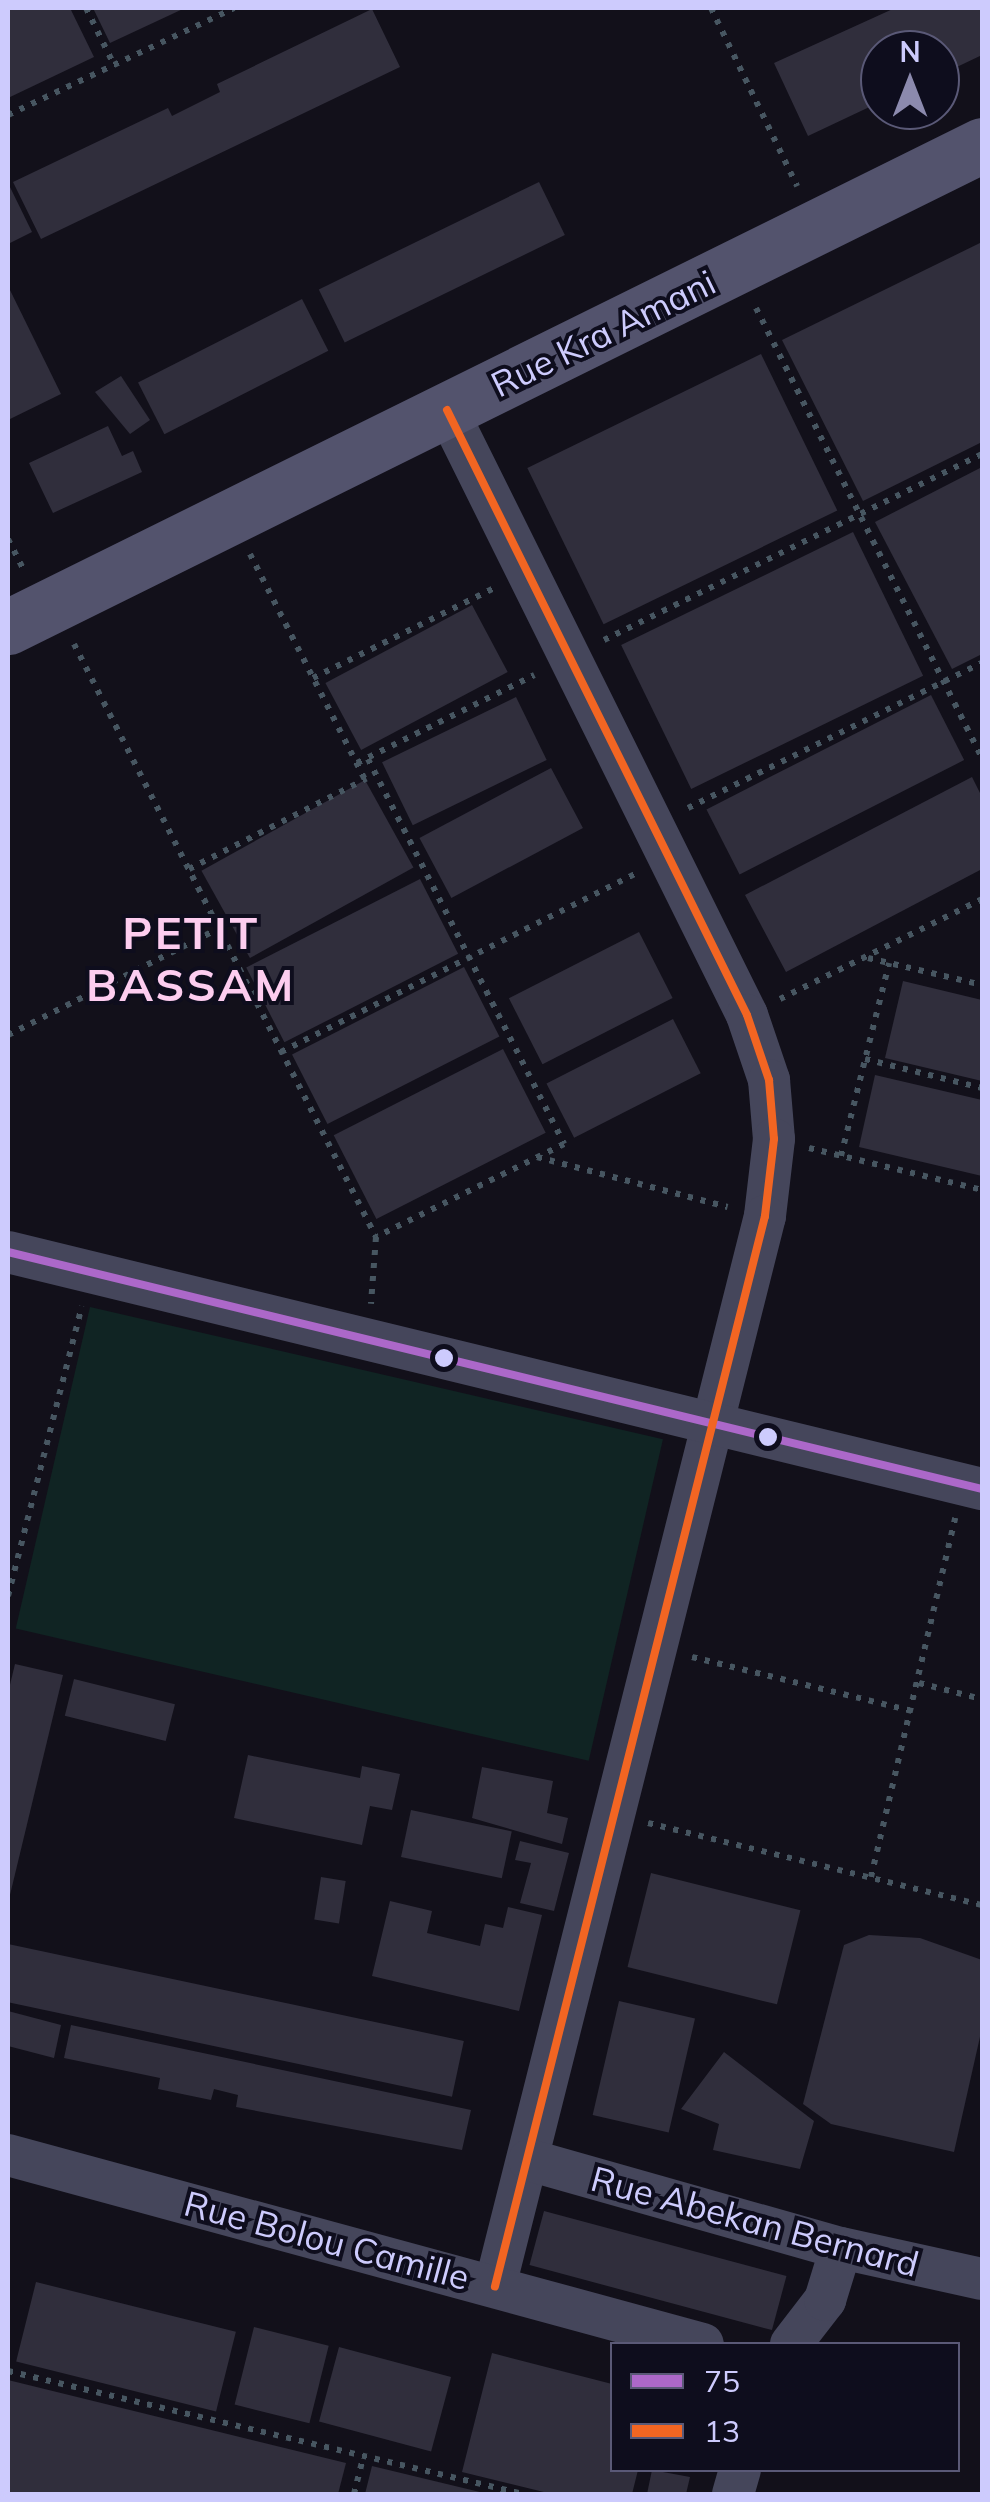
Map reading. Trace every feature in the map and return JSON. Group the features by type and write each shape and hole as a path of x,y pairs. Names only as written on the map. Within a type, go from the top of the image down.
{"street":[{"name":"Rue Kra Amani","path":"31,616 982,146"},
{"path":"447,410 748,1015 770,1080 774,1139 765,1216 708,1423 496,2286"},
{"path":"8,1252 973,1487"},
{"name":"Rue Bolou Camille","path":"8,2155 696,2342"},
{"name":"Rue Abekan Bernard","path":"529,2160 841,2248 982,2279"},
{"path":"793,2342 825,2300 841,2248"}],"path":[{"path":"86,8 114,64"},
{"path":"8,115 232,8"},
{"path":"711,8 818,227"},
{"path":"736,267 982,758"},
{"path":"357,764 982,454"},
{"path":"231,517 364,780"},
{"path":"314,678 528,571"},
{"path":"31,616 189,868 376,1237 369,1340"},
{"path":"281,1052 469,958 662,840 982,662"},
{"path":"368,759 564,1144 376,1237"},
{"path":"189,868 376,776"},
{"path":"748,1015 982,899"},
{"path":"8,1034 218,929"},
{"path":"868,958 982,986"},
{"path":"841,1156 889,963"},
{"path":"865,1059 982,1088"},
{"path":"774,1139 982,1190"},
{"path":"536,1156 765,1216"},
{"path":"8,1596 10,1574 91,1270"},
{"path":"871,1877 918,1684 973,1487"},
{"path":"652,1648 912,1711"},
{"path":"918,1684 982,1699"},
{"path":"612,1814 982,1904"},
{"path":"8,2370 523,2494"},
{"path":"354,2494 363,2457"}],"green space":[{"path":"90,1307 663,1439 589,1761 16,1629"}],"building":[{"path":"8,8 70,8 94,57 8,98"},
{"path":"93,8 185,8 110,43"},
{"path":"895,8 982,8 982,55 960,65 960,30 860,30 860,111 808,136 774,63"},
{"path":"372,9 400,67 41,239 13,182 168,108 172,116 220,92 217,84"},
{"path":"539,182 565,235 345,342 319,289"},
{"path":"8,183 32,232 8,244"},
{"path":"982,242 982,442 863,501 782,340"},
{"path":"8,286 61,394 8,420"},
{"path":"302,299 328,351 164,434 138,383"},
{"path":"761,354 837,510 604,624 527,468"},
{"path":"121,376 150,420 130,434 95,392"},
{"path":"108,426 122,456 133,451 142,472 53,513 29,463"},
{"path":"982,467 982,654 952,669 875,522"},
{"path":"853,532 923,676 691,789 621,645"},
{"path":"472,605 508,672 361,750 325,683"},
{"path":"931,695 964,760 740,874 706,809"},
{"path":"516,697 547,760 413,825 382,762"},
{"path":"551,768 583,828 451,898 419,838"},
{"path":"972,777 982,797 982,869 786,972 745,895"},
{"path":"365,780 413,867 250,958 201,871"},
{"path":"420,879 458,954 284,1042 246,968"},
{"path":"639,932 673,998 543,1064 509,998"},
{"path":"464,967 499,1036 327,1124 292,1055"},
{"path":"903,981 982,1000 982,1081 885,1058"},
{"path":"673,1019 701,1073 574,1138 546,1083"},
{"path":"503,1049 546,1133 376,1219 334,1135"},
{"path":"875,1075 982,1100 982,1176 859,1147"},
{"path":"15,1664 63,1675 9,1899 8,1693"},
{"path":"74,1679 175,1704 166,1741 65,1716"},
{"path":"248,1755 360,1778 362,1766 400,1774 392,1810 370,1806 362,1845 234,1818"},
{"path":"482,1767 553,1781 547,1813 568,1818 562,1844 472,1818"},
{"path":"411,1810 512,1831 502,1878 401,1857"},
{"path":"520,1841 569,1853 554,1911 520,1903 531,1863 515,1860"},
{"path":"651,1873 800,1910 777,2004 628,1967"},
{"path":"321,1877 346,1881 339,1923 314,1919"},
{"path":"390,1901 432,1911 427,1933 480,1946 485,1924 503,1928 508,1907 542,1915 519,2011 372,1976"},
{"path":"869,1935 920,1938 982,1960 982,2028 954,2152 831,2124 803,2104 844,1945"},
{"path":"8,1944 464,2041 452,2097 8,2002"},
{"path":"619,2001 695,2019 669,2133 593,2115"},
{"path":"8,2011 61,2025 54,2058 8,2046"},
{"path":"71,2025 471,2110 462,2150 236,2107 238,2095 214,2089 211,2100 158,2089 160,2078 64,2058"},
{"path":"724,2052 814,2121 800,2169 713,2150 719,2124 681,2109"},
{"path":"544,2211 786,2276 772,2330 530,2265"},
{"path":"36,2282 236,2332 216,2411 16,2362"},
{"path":"254,2327 329,2346 309,2423 235,2405"},
{"path":"339,2347 451,2377 431,2451 319,2421"},
{"path":"492,2353 610,2383 610,2472 638,2472 632,2494 552,2494 462,2472"},
{"path":"8,2380 346,2463 338,2494 8,2494"},
{"path":"372,2466 484,2493 484,2494 365,2494"},
{"path":"652,2472 690,2477 686,2494 647,2494"}],"transit line":[{"name":"13","path":"447,410 747,1015 769,1080 774,1139 765,1216 495,2286"},
{"name":"75","path":"8,1252 982,1489"}],"district":[{"name":"PETIT BASSAM","path":"191,959"}]}
